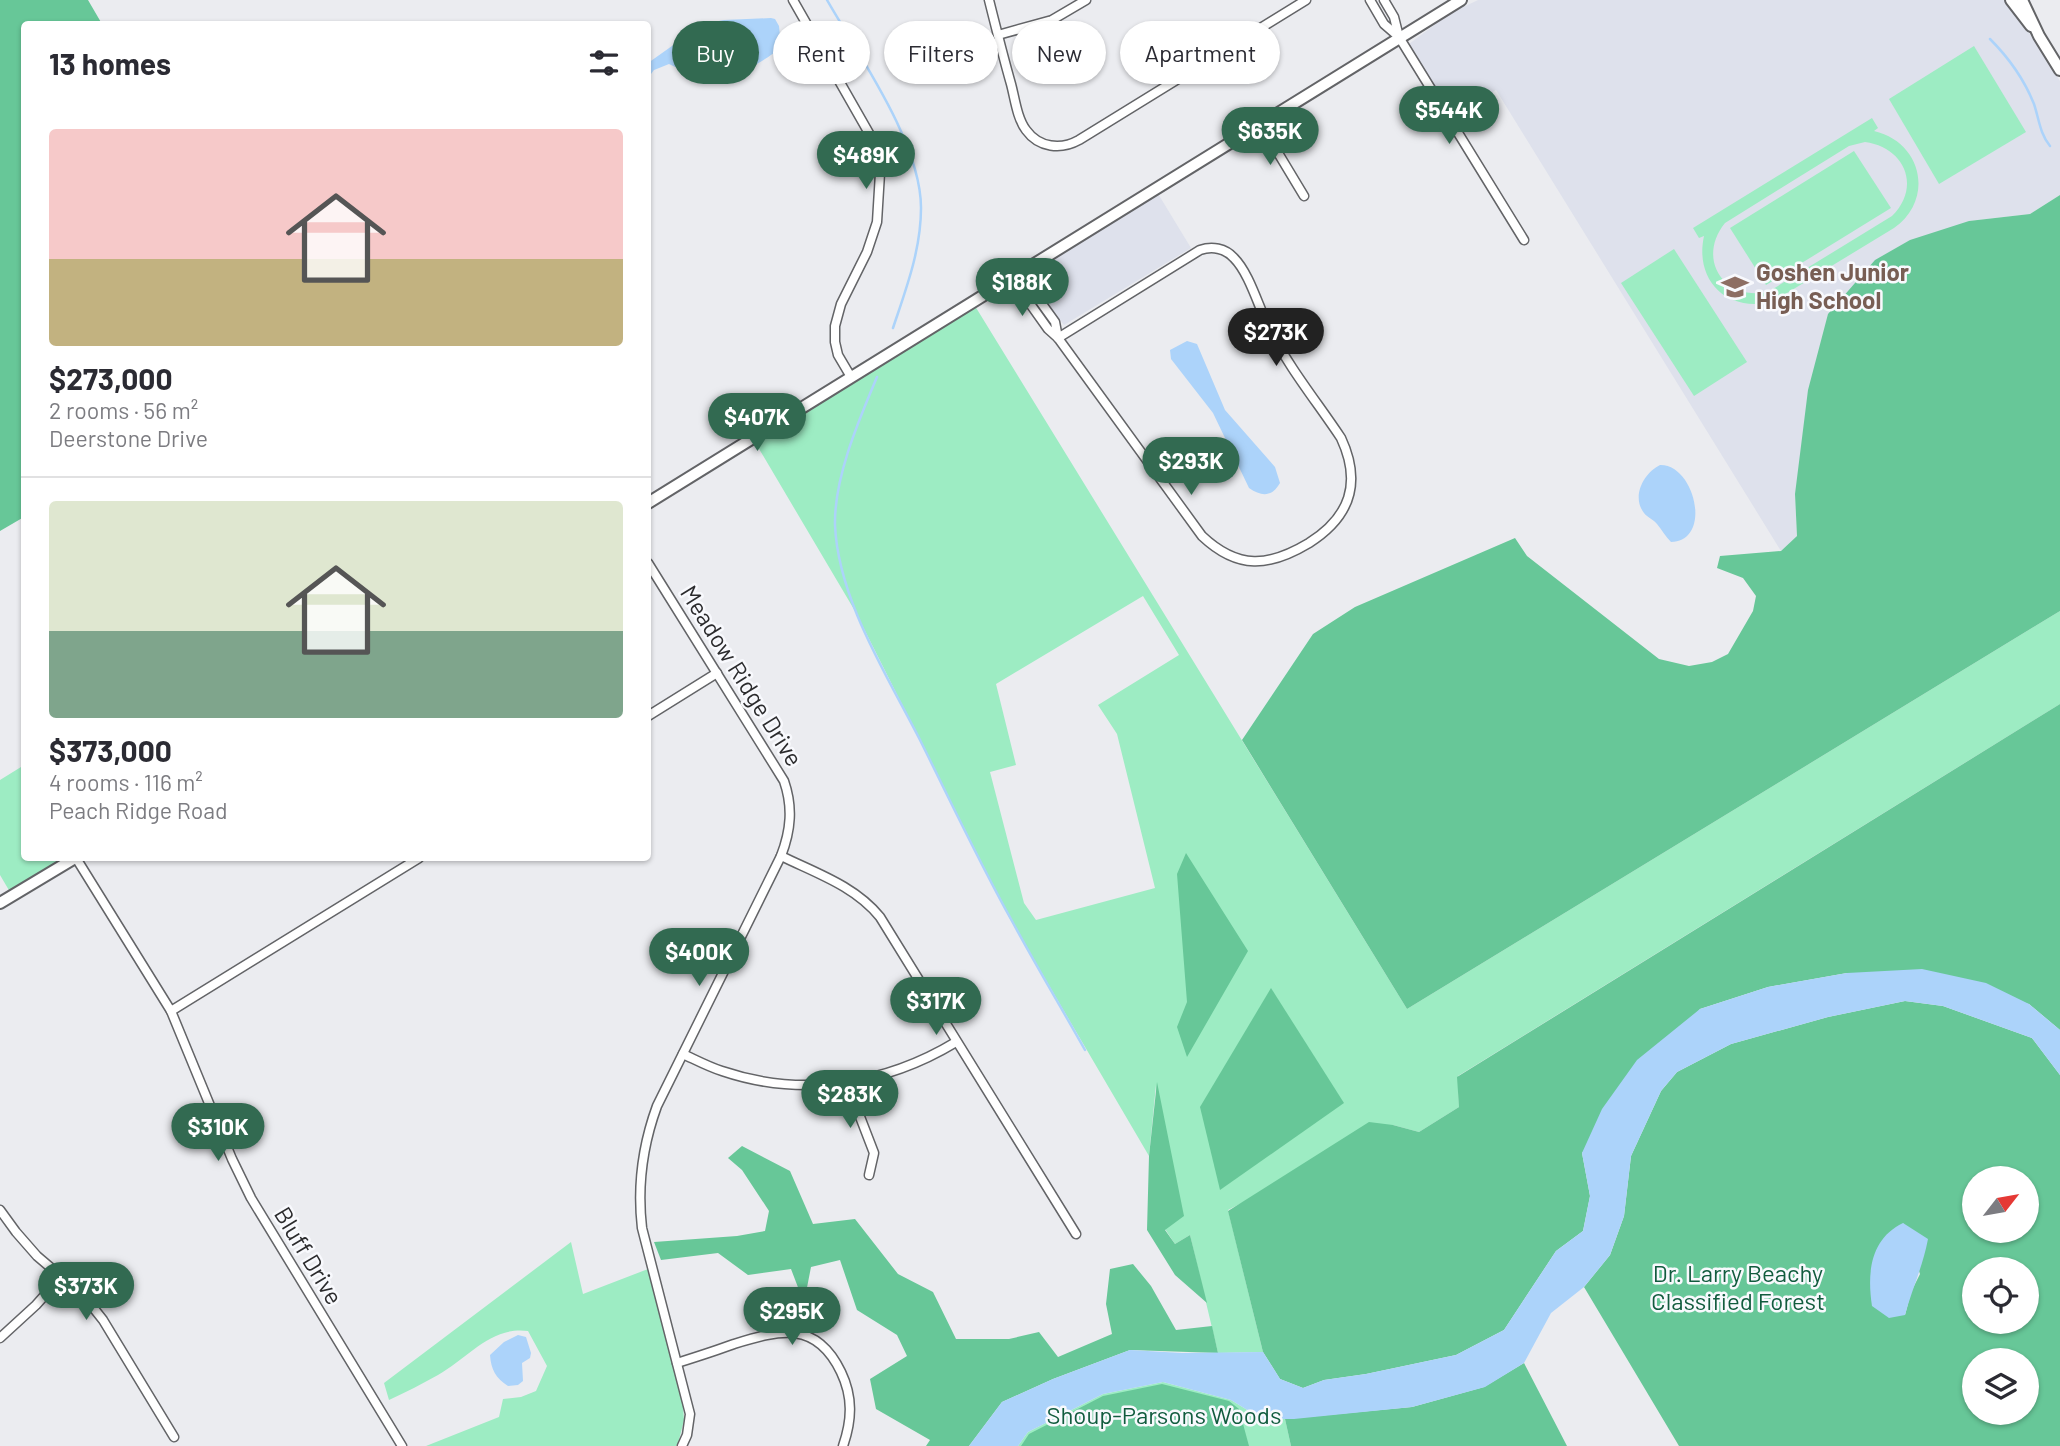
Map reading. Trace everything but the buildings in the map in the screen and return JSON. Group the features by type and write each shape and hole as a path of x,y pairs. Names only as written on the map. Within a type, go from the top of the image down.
{"street":[{"path":"793,0 870,135 880,173 877,222 867,252 841,304 835,326 838,355 851,377"},
{"path":"989,0 994,21"},
{"path":"1086,0 1052,20 998,35 1021,123 1030,135 1044,144 1064,146 1079,140 1306,0"},
{"path":"1370,0 1384,24 1399,37 1524,240"},
{"path":"1384,0 1394,17 1399,37"},
{"path":"651,501 1461,0"},
{"path":"2011,0 2039,36 2060,70"},
{"path":"2022,0 2039,36"},
{"path":"1259,123 1304,196"},
{"path":"1015,274 1048,329 1058,338 1202,536 1222,552 1251,562 1267,561 1301,548 1333,526 1347,502 1353,475 1347,450 1277,342 1241,267 1230,253 1207,247 1191,254 1058,338"},
{"name":"Meadow Ridge Drive","path":"651,568 784,781 790,819 780,856 682,1054 648,1130 643,1156 639,1201 647,1254 690,1414 690,1425 682,1446"},
{"path":"651,714 717,673"},
{"path":"780,856 853,891 867,901 880,917 1076,1234"},
{"path":"0,904 70,861"},
{"name":"Bluff Drive","path":"77,861 171,1011 241,1179 402,1446"},
{"path":"171,1011 414,861"},
{"path":"682,1054 721,1071 800,1086 847,1083 892,1073 956,1042"},
{"path":"847,1083 874,1153 869,1175"},
{"path":"0,1210 37,1256 84,1296 103,1320 174,1437"},
{"path":"0,1338 36,1305 62,1276"},
{"path":"677,1363 770,1333 787,1332 810,1337 835,1361 849,1395 850,1427 843,1446"}],"shaded area":[{"name":"Goshen Junior High School","path":"1478,0 2008,0 2060,81 2060,195 2030,214 1969,221 1795,494 1797,536 1781,551 1496,90 1452,116 1409,44 1449,14"},
{"path":"1157,192 1191,248 1064,325 1035,286 1039,271 1061,252"}],"green space":[{"path":"0,0 88,0 100,21 21,21 21,519 0,531"},
{"path":"1974,46 2026,132 1939,184 1889,99"},
{"path":"1872,118 1878,128 1874,131 1890,137 1903,147 1912,159 1917,173 1915,202 1907,216 1894,228 1774,301 1743,303 1718,291 1704,267 1704,236 1699,238 1693,228","holes":["1865,142 1879,145 1899,160 1907,181 1901,204 1892,216 1768,292 1752,293 1727,284 1714,263 1713,250 1725,223 1849,146"]},
{"path":"1854,151 1891,208 1766,285 1730,228"},
{"path":"2060,195 2060,611 1407,1009 1242,740 1313,634 1355,607 1515,538 1527,556 1659,659 1689,666 1712,662 1728,654 1753,611 1756,596 1743,578 1717,568 1720,556 1781,551 1797,536 1795,494 1808,390 1828,314 1875,260 1910,240 1969,221 2030,214"},
{"path":"1674,249 1747,362 1694,396 1621,283"},
{"path":"975,306 1407,1009 2060,611 2060,704 1458,1076 1459,1107 1419,1132 1393,1125 1228,1210 1263,1352 1218,1353 1190,1235 1175,1244 1165,1229 1156,1085 1149,1156 1010,919 855,611 755,442","holes":["1143,596 1179,655 1098,705 1117,734 1155,888 1036,920 1024,903 990,772 1016,765 996,684"]},
{"path":"2060,704 2060,1030 2029,1004 1847,973 1768,987 1700,1009 1582,1153 1590,1196 1583,1231 1556,1251 1504,1330 1456,1355 1324,1380 1303,1388 1280,1379 1263,1352 1228,1211 1369,1122 1419,1132 1459,1107 1457,1077"},
{"path":"21,767 21,861 60,861 10,892 0,875 0,780"},
{"path":"1186,853 1248,951 1187,1057 1177,1027 1187,1002 1177,874"},
{"path":"1271,988 1344,1103 1220,1190 1200,1107"},
{"name":"Dr. Larry Beachy Classified Forest","path":"1905,1001 1943,1006 2032,1038 2060,1075 2060,1446 1679,1446 1584,1287 1610,1255 1624,1216 1631,1156 1661,1091 1677,1072 1731,1044 1828,1017","holes":["1903,1223 1920,1274 1911,1292 1905,1315"]},
{"path":"1157,1082 1184,1216 1165,1230 1175,1244 1190,1235 1207,1303 1175,1275 1147,1230 1149,1156"},
{"path":"742,1146 790,1171 813,1224 855,1219 898,1274 933,1292 956,1339 1009,1339 1039,1332 1058,1357 1112,1334 1106,1304 1110,1269 1133,1264 1151,1286 1176,1330 1212,1326 1218,1353 1130,1350 1053,1379 1002,1402 969,1446 926,1446 930,1440 876,1409 870,1379 907,1356 897,1335 857,1310 840,1260 811,1267 804,1303 791,1269 748,1275 718,1253 661,1260 654,1242 737,1236 765,1231 769,1211 742,1170 728,1158"},
{"path":"571,1242 583,1294 648,1269 683,1406 684,1420 678,1444 426,1446 499,1417 503,1399 521,1397 536,1391 547,1366 528,1331 503,1333 491,1338 438,1375 389,1400 384,1383"},
{"path":"1524,1363 1567,1446 1291,1446 1285,1419 1412,1407 1484,1387"},
{"name":"Shoup-Parsons Woods","path":"1163,1382 1231,1400 1262,1419 1285,1419 1291,1446 1018,1446 1028,1432 1103,1394"},
{"name":"Shoup-Parsons Woods","path":"1162,1384 1229,1401 1239,1409 1249,1446 1021,1446 1029,1434 1103,1396"}],"water":[{"path":"775,19 773,53 759,63 759,21 719,21"},
{"path":"672,46 672,65 654,70 651,74 651,61"},
{"path":"1187,341 1197,344 1225,410 1275,467 1280,483 1274,491 1262,494 1249,488 1213,413 1171,359 1170,350"},
{"path":"1660,465 1672,468 1682,476 1694,503 1692,529 1684,538 1671,542 1644,513 1639,499 1644,479"},
{"path":"1922,969 1986,983 2029,1004 2060,1030 2060,1075 2032,1038 1943,1006 1905,1001 1828,1017 1731,1044 1677,1072 1661,1091 1631,1156 1624,1216 1610,1255 1584,1287 1551,1313 1524,1363 1485,1387 1412,1407 1294,1419 1262,1419 1231,1400 1163,1382 1103,1394 1028,1432 1018,1446 969,1446 1002,1402 1053,1379 1130,1350 1182,1353 1263,1352 1280,1379 1303,1388 1324,1380 1456,1355 1504,1330 1556,1251 1583,1231 1590,1196 1582,1153 1602,1109 1637,1060 1700,1009 1768,987 1847,973"},
{"path":"1903,1223 1928,1239 1905,1315 1889,1318 1872,1306 1871,1269 1877,1248 1892,1230"},
{"path":"518,1335 526,1337 531,1353 530,1358 522,1363 523,1381 518,1385 508,1386 495,1373 490,1355 504,1342"}],"waterway":[{"path":"827,0 900,128 918,183 921,208 918,239 912,269 893,328"},
{"path":"1990,39 2010,61 2026,86 2050,146"},
{"path":"877,377 843,468 836,507 838,553 845,581 866,636 976,854 1085,1050"}],"place":[{"name":"Goshen Junior High School","path":"1735,287"}]}
